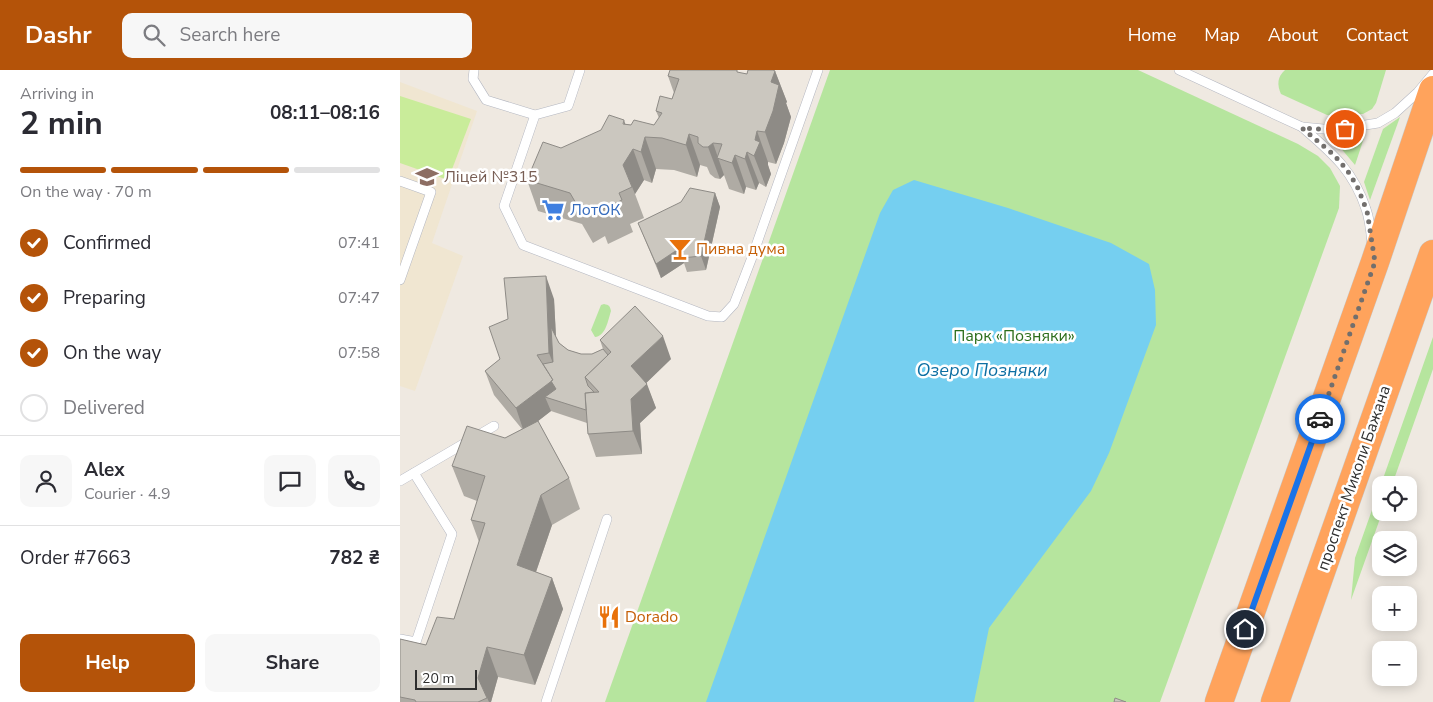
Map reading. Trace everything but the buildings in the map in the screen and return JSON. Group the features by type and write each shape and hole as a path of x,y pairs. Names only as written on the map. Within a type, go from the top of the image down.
{"highway":[{"path":"1220,702 1375,262 1433,90"},
{"name":"проспект Миколи Бажана","path":"1275,702 1433,254"}],"lane":[{"path":"474,70 473,79 486,100 535,115 568,106 580,70"},
{"path":"535,115 504,206 523,245 708,316 722,317 734,304 752,260 818,70"},
{"path":"1179,70 1302,128 1334,155 1347,170 1357,186 1367,211 1375,262"},
{"path":"1302,128 1334,130 1378,123 1395,113 1418,92 1433,74"},
{"path":"400,181 431,192 400,280"},
{"path":"400,481 494,426"},
{"path":"400,639 416,642 452,534 414,473"},
{"path":"546,702 607,519"}],"shaded area":[{"name":"Ліцей №315","path":"400,82 477,111 432,243 463,256 415,391 400,386"}],"green space":[{"name":"Парк «Позняки»","path":"830,70 1138,70 1298,144 1318,156 1330,168 1340,186 1339,208 1160,702 605,702"},
{"path":"1285,70 1386,70 1376,103 1372,109 1363,114 1327,115 1281,94 1279,87 1280,75"},
{"path":"400,96 471,119 448,180 400,163"},
{"path":"1400,117 1370,200 1364,182 1383,129"},
{"path":"1326,135 1346,138 1365,135 1355,165 1339,146"},
{"path":"601,305 609,306 611,311 608,323 602,334 595,337 591,330"},
{"path":"1433,337 1433,369 1395,476 1384,476"},
{"path":"1372,510 1372,521 1379,521 1376,531 1372,531 1372,541 1351,600 1355,558"}],"water":[{"name":"Озеро Позняки","path":"914,180 1008,208 1111,243 1149,264 1155,290 1156,325 1109,453 1091,491 989,628 974,702 706,702 880,213 893,190"}],"way so far":[{"path":"1320,419 1375,262 1367,211 1357,186 1347,170 1334,155 1302,128 1345,129"}],"place":[{"name":"Ліцей №315","path":"427,177"},
{"name":"ЛотОК","path":"553,210"},
{"name":"Пивна дума","path":"680,249"},
{"name":"Dorado","path":"609,617"}],"route":[{"path":"1245,629 1320,419"}]}
